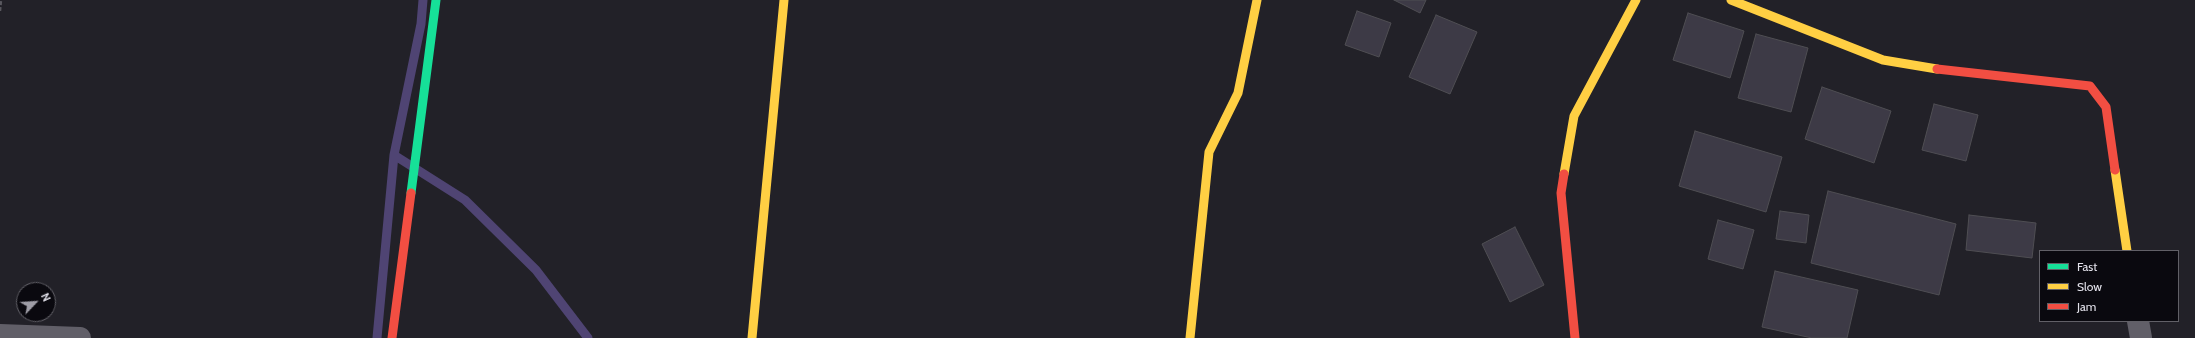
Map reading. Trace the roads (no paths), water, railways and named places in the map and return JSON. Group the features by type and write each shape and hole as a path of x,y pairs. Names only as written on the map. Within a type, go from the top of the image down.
{"street":[{"path":"392,338 436,0"},
{"path":"752,338 784,0"},
{"path":"1190,338 1209,152 1238,93 1257,0"},
{"path":"1575,338 1561,193 1574,116 1636,0"},
{"path":"1731,0 1883,60 1965,73 2090,86 2106,107 2127,250"},
{"path":"2138,322 2141,338"},
{"path":"0,335 80,338"}],"waterway":[{"path":"377,338 394,155 421,24 423,0"},
{"path":"394,155 465,200 536,270 588,338"}]}
